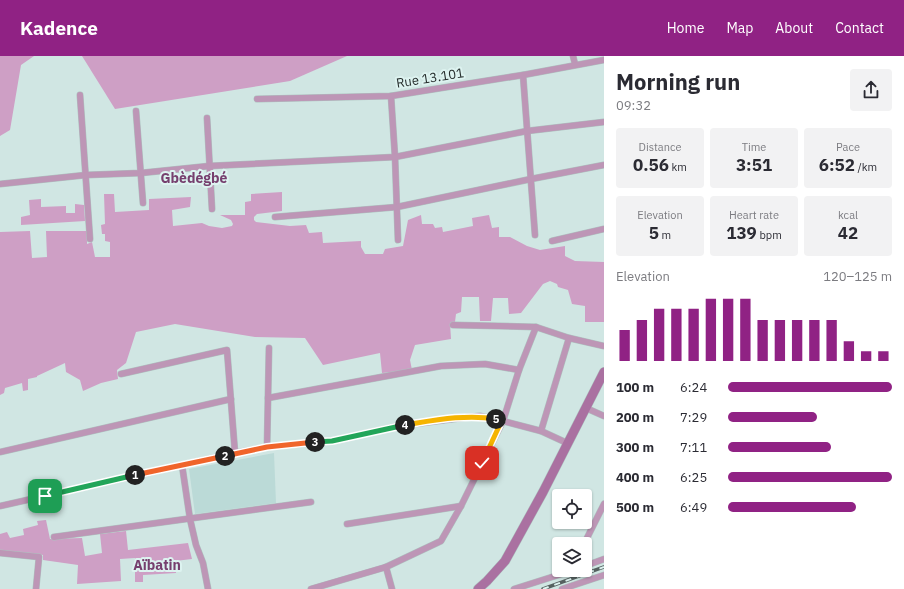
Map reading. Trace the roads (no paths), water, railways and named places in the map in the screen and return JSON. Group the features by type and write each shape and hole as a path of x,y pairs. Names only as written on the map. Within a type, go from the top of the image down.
{"main road":[{"path":"480,589 505,561 543,492 604,372"}],"street":[{"path":"573,56 575,64"},
{"name":"Rue 13.101","path":"257,99 391,96 523,75 575,64 604,60"},
{"path":"523,75 535,236"},
{"path":"80,95 90,239"},
{"path":"391,96 398,240"},
{"path":"136,111 143,203"},
{"path":"207,118 212,209"},
{"path":"0,184 86,175 141,173 209,166 395,157 527,131 604,122"},
{"path":"275,217 397,207 604,165"},
{"path":"552,241 604,229"},
{"path":"453,325 536,327 569,338 604,346"},
{"path":"311,589 386,567 441,541 461,506 502,420 519,370 536,327"},
{"path":"541,431 569,338"},
{"path":"267,447 269,348"},
{"path":"121,374 227,350 235,453"},
{"path":"268,398 441,366 485,364 519,370"},
{"path":"0,452 231,399"},
{"path":"586,408 604,416"},
{"path":"0,506 235,453 267,447 332,441 398,426 441,420 480,416 502,420 541,431 567,443"},
{"path":"182,465 190,519 196,545 203,563 208,589"},
{"path":"54,537 311,502"},
{"path":"588,537 604,504"},
{"path":"347,524 461,506"},
{"path":"0,554 39,557 36,589"},
{"path":"592,563 604,559"},
{"path":"386,567 392,589"},
{"path":"562,589 604,575"},
{"path":"514,589 552,576"}],"railway":[{"path":"543,589 604,567"}],"district":[{"name":"Gbèdégbé","path":"194,178"},
{"name":"Aïbatin","path":"157,565"}]}
